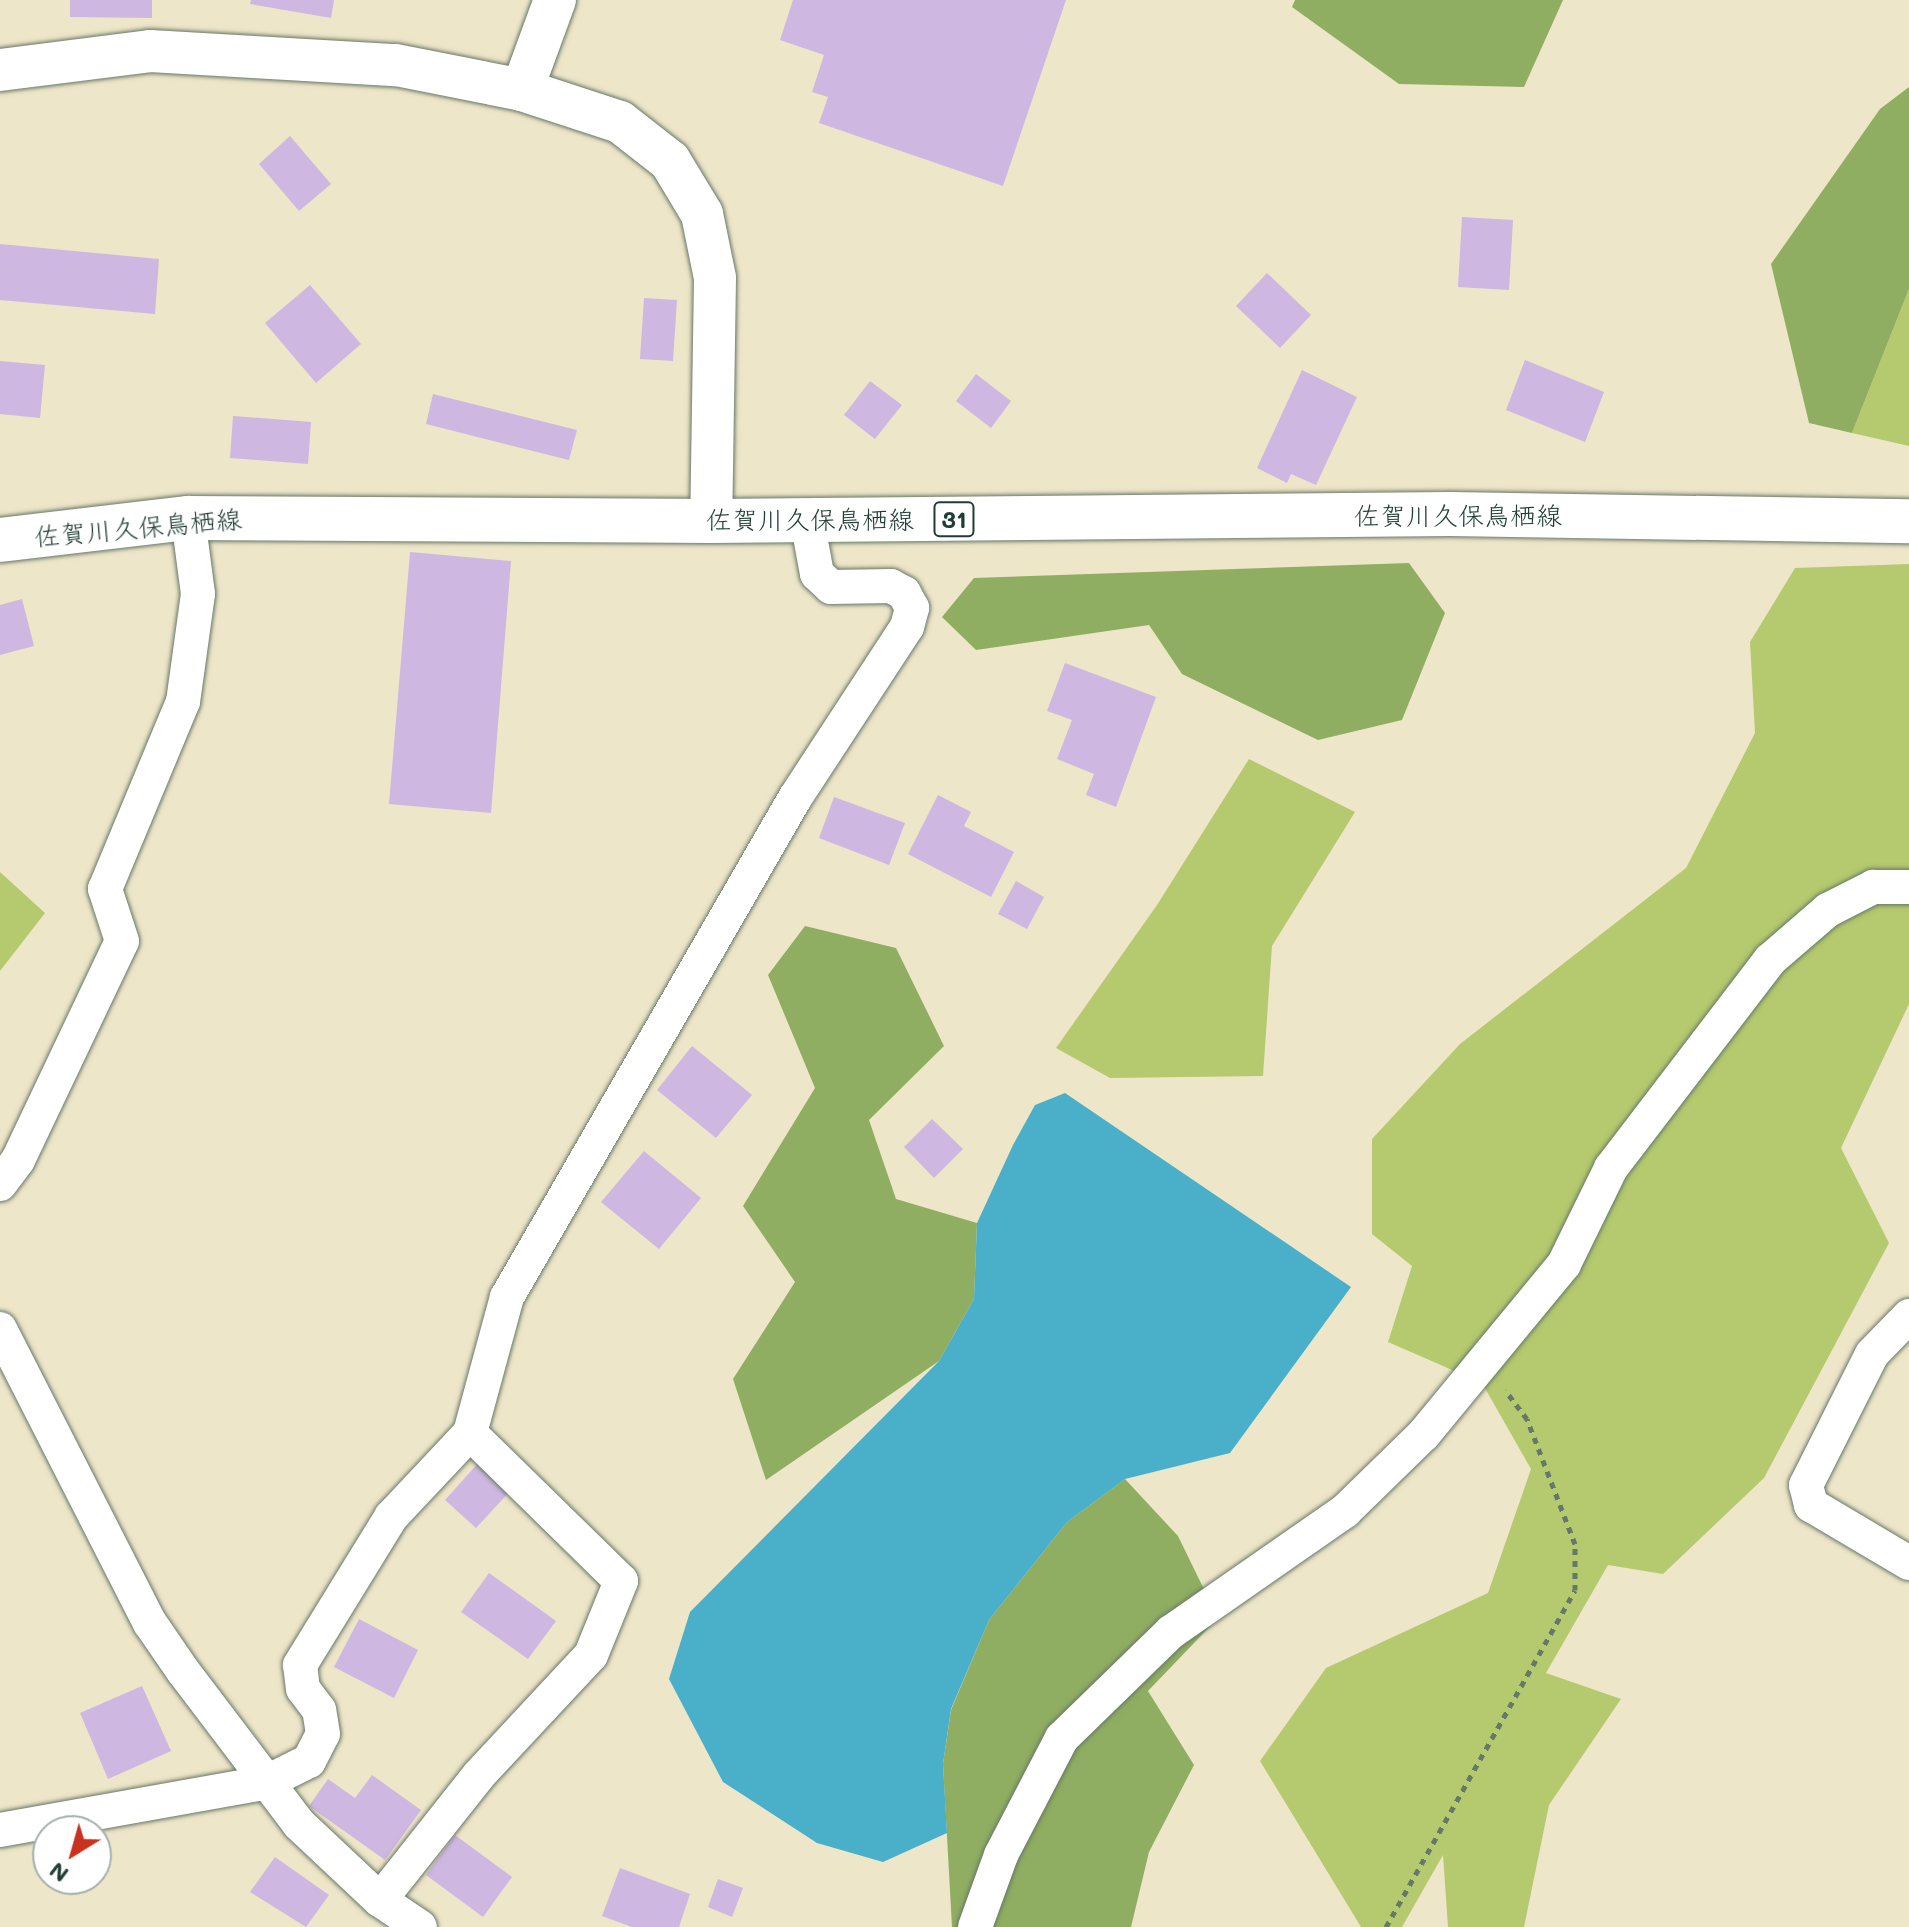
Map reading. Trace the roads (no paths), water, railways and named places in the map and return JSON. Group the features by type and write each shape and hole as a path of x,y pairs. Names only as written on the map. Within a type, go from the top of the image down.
{"main road":[{"name":"佐賀川久保鳥栖線","path":"0,540 188,518 711,521 1450,514 1909,521"}],"street":[{"path":"522,90 555,0"},
{"path":"0,70 150,51 396,65 522,90 620,122 670,161 702,214 715,278 711,521"},
{"path":"0,1184 18,1160 122,941 105,889 183,702 198,594 188,518"},
{"path":"0,1830 265,1783 309,1761 323,1734 319,1710 303,1689 300,1665 391,1517 470,1433 507,1297 795,798 907,627 912,608 904,593 891,586 831,587 817,574 807,520"},
{"path":"975,1927 1001,1855 1062,1738 1171,1632 1345,1511 1424,1434 1564,1264 1611,1168 1770,960 1828,910 1873,887 1909,887"},
{"path":"1909,1316 1872,1354 1806,1485 1811,1505 1909,1563"},
{"path":"0,1329 150,1623 265,1783 299,1824 380,1900 420,1927"},
{"path":"380,1900 479,1775 591,1655 621,1581 470,1433"}],"water":[{"path":"1065,1093 1351,1287 1230,1453 1125,1479 1067,1522 989,1620 951,1709 943,1764 947,1833 883,1862 817,1843 723,1782 669,1679 690,1612 939,1361 974,1299 977,1223 1013,1145 1035,1105"}]}
